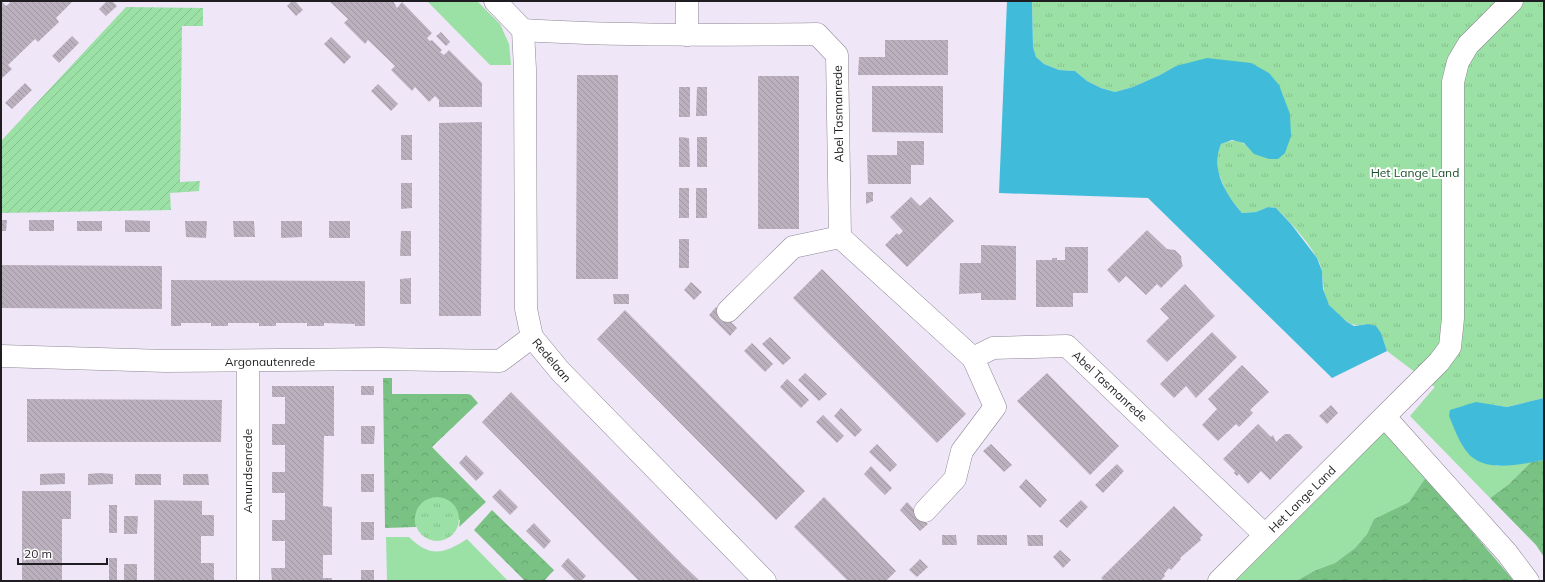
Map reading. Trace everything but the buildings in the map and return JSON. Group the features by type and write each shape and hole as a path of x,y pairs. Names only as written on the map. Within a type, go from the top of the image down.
{"street":[{"path":"495,1 523,30"},
{"path":"687,1 688,36"},
{"name":"Het Lange Land","path":"1219,581 1439,362 1450,347 1453,310 1453,82 1458,62 1468,46 1512,1"},
{"name":"Abel Tasmanrede","path":"523,30 566,33 688,36 817,34 837,55 840,237"},
{"name":"Redelaan","path":"523,30 525,69 526,309 532,336 560,372 765,581"},
{"path":"728,311 793,247 840,237 974,358 995,407 962,451 955,478 925,511"},
{"name":"Argonautenrede","path":"1,356 166,361 500,361 532,336"},
{"name":"Abel Tasmanrede","path":"974,358 992,348 1067,346 1265,535"},
{"name":"Amundsenrede","path":"248,361 248,581"},
{"path":"1385,416 1492,536 1528,581"}],"green space":[{"path":"427,1 477,1 500,24 509,44 511,65 490,65"},
{"name":"Het Lange Land","path":"1032,1 1544,1 1544,386 1469,413 1387,351 1381,333 1368,324 1356,325 1347,322 1329,305 1326,300 1320,263 1313,251 1287,219 1276,208 1268,207 1256,212 1242,213 1227,195 1218,171 1217,153 1221,144 1232,141 1243,143 1254,154 1177,66 1133,87 1115,92 1101,88 1087,81 1075,71 1059,70 1044,64 1036,57 1033,48"},
{"path":"126,7 203,8 203,26 182,26 180,182 200,181 199,191 170,193 171,210 1,213 1,141"},
{"path":"1544,296 1544,398 1507,407 1476,402 1449,416 1468,453 1497,466 1531,462 1509,484 1490,498 1410,416 1445,375"},
{"path":"383,378 392,378 392,394 468,394 471,395 478,403 432,447 486,502 459,527 460,520 426,500 420,505 417,512 415,519 416,527 385,528"},
{"path":"1385,431 1426,477 1409,502 1374,519 1367,534 1355,548 1335,563 1316,570 1296,581 1235,581"},
{"path":"1544,460 1544,557 1536,545 1490,498 1509,484 1531,462"},
{"path":"1426,477 1514,581 1296,581 1316,570 1335,563 1355,548 1367,534 1374,519 1409,502"},
{"path":"433,497 441,497 446,498 453,503 458,510 458,528 453,535 446,540 433,541 425,538 418,531 415,523 415,515 418,507 425,500"},
{"path":"492,510 554,570 544,581 525,581 474,530"},
{"path":"386,537 409,537 424,548 437,552 451,548 467,539 508,581 387,581"}],"water":[{"path":"1007,1 1032,1 1033,47 1036,57 1044,64 1059,70 1075,71 1087,81 1101,88 1115,92 1133,87 1176,66 1207,58 1251,63 1269,73 1279,85 1290,114 1291,136 1285,153 1278,159 1269,159 1254,154 1244,143 1232,140 1221,144 1217,163 1221,181 1230,198 1242,213 1256,212 1268,207 1276,208 1291,224 1317,258 1322,271 1323,289 1329,305 1347,322 1354,326 1368,324 1376,326 1381,333 1387,351 1332,378 1148,198 999,193"},
{"path":"1544,398 1544,460 1525,464 1503,466 1483,463 1474,459 1464,448 1449,416 1450,410 1476,402 1507,407"}]}
